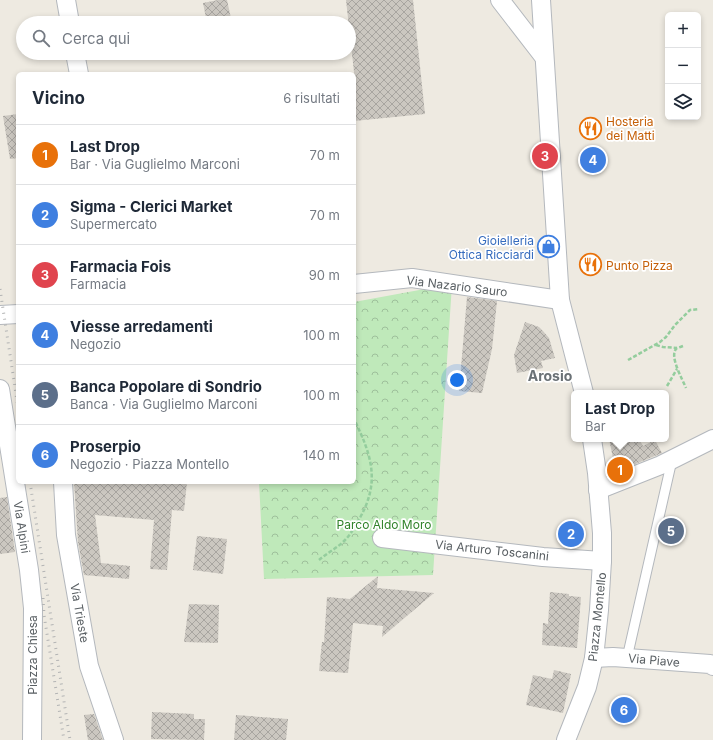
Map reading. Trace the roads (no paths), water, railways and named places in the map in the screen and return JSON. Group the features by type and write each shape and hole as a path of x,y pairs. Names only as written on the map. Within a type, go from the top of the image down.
{"street":[{"path":"66,0 69,16"},
{"path":"500,0 544,57"},
{"path":"541,0 560,300 583,390"},
{"path":"76,60 79,72"},
{"name":"Via Nazario Sauro","path":"356,284 412,278 560,300"},
{"path":"0,315 16,314"},
{"name":"Via Alpini","path":"0,389 29,570"},
{"path":"598,490 661,465 713,439"},
{"name":"Piazza Montello","path":"566,740 587,687 594,658 600,610 602,533 592,442"},
{"name":"Via Trieste","path":"63,484 66,535 89,666 114,740"},
{"name":"Via Arturo Toscanini","path":"382,538 543,557 602,561"},
{"name":"Piazza Chiesa","path":"29,570 33,608 32,740"},
{"name":"Via Piave","path":"594,658 627,658 710,664 713,666"}],"lane":[{"path":"627,658 672,459"}],"railway":[{"path":"0,289 16,394"},
{"path":"30,484 70,740"},
{"path":"43,598 44,615 64,740"}],"place":[{"name":"Hosteria dei Matti","path":"591,128"},
{"name":"Farmacia Fois","path":"545,156"},
{"name":"Viesse arredamenti","path":"593,160"},
{"name":"Gioielleria Ottica Ricciardi","path":"549,247"},
{"name":"Punto Pizza","path":"591,265"},
{"name":"Last Drop","path":"620,470"},
{"name":"Banca Popolare di Sondrio","path":"671,531"},
{"name":"Sigma - Clerici Market","path":"571,534"},
{"name":"Proserpio","path":"624,710"}],"district":[{"name":"Arosio","path":"550,375"}],"park label":[{"name":"Parco Aldo Moro","path":"384,524"}]}
